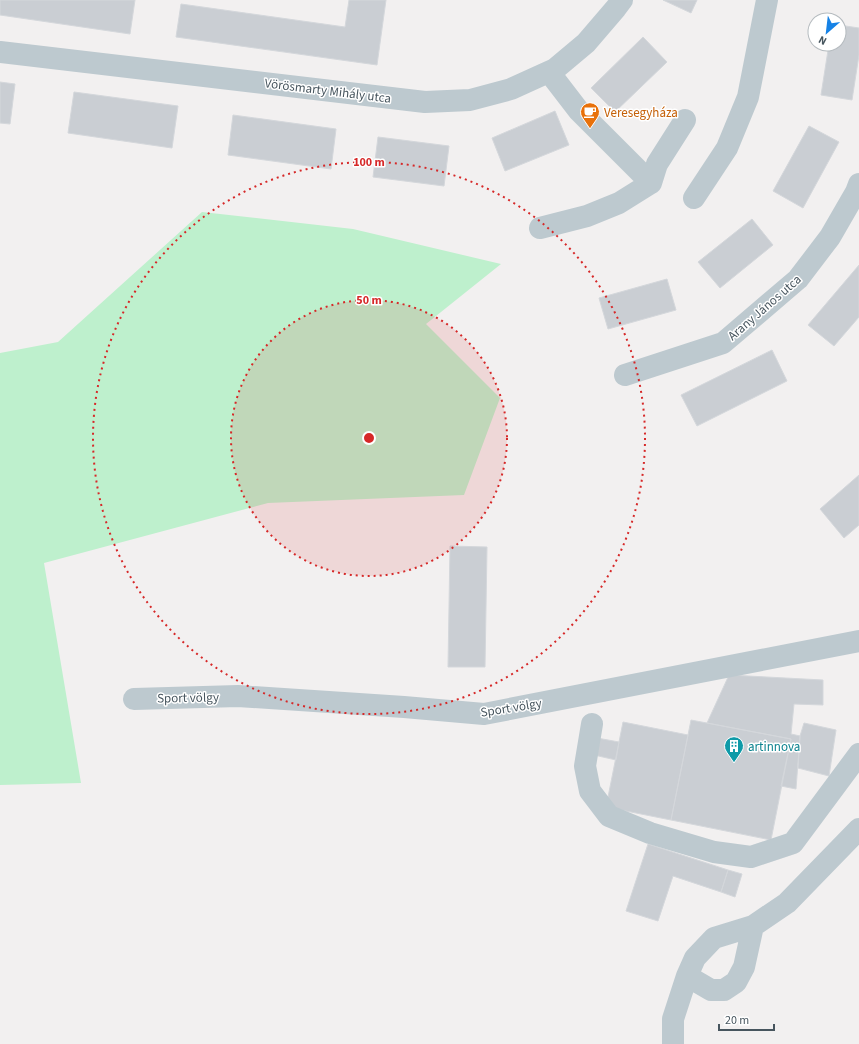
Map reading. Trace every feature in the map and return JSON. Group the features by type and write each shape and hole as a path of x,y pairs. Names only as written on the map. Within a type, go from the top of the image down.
{"street":[{"name":"Vörösmarty Mihály utca","path":"0,52 425,102 470,100 511,89 555,69 586,43 622,0"},
{"path":"694,198 727,148 748,97 766,0"},
{"path":"549,72 579,110 651,183"},
{"path":"540,228 587,216 620,203 651,183 657,164 685,120"},
{"name":"Arany János utca","path":"626,375 722,343 798,279 830,237 856,192 859,184"},
{"name":"Sport völgy","path":"134,698 238,696 397,706 484,714 859,641"},
{"path":"592,724 585,766 590,791 609,816 650,833 714,852 750,857 793,843 859,754"},
{"path":"673,1044 673,1019 694,958 714,938 753,926 787,903 859,829"},
{"path":"687,976 710,990 724,990 736,982 744,967 753,926"}],"green space":[{"path":"202,212 353,229 501,264 426,324 500,398 464,495 268,503 44,563 81,783 0,785 0,353 58,342"}],"building":[{"path":"0,0 135,0 130,34 0,15"},
{"path":"349,0 386,0 377,65 176,37 181,4 345,27"},
{"path":"663,0 697,0 691,13"},
{"path":"847,26 859,28 859,55 852,100 821,95 828,52 847,52"},
{"path":"643,37 667,62 615,112 591,88"},
{"path":"0,82 15,84 10,124 0,123"},
{"path":"74,92 178,106 172,148 68,133"},
{"path":"555,111 569,145 505,171 492,138"},
{"path":"233,115 336,129 331,169 228,155"},
{"path":"809,126 839,142 803,208 773,191"},
{"path":"378,137 449,146 444,186 373,177"},
{"path":"752,219 773,245 720,288 698,262"},
{"path":"859,265 859,317 834,346 808,325"},
{"path":"667,279 676,310 608,329 599,298"},
{"path":"772,350 787,381 697,426 681,395"},
{"path":"859,475 859,525 844,538 820,509"},
{"path":"450,546 487,547 485,667 448,667"},
{"path":"729,675 823,680 823,705 794,704 791,734 800,736 796,789 781,786 791,739 707,723"},
{"name":"artinnova","path":"691,720 791,739 771,840 671,820"},
{"path":"623,722 688,735 671,820 606,807"},
{"path":"804,723 836,730 829,776 798,768 800,736"},
{"path":"597,738 619,742 616,760 594,755"},
{"path":"648,844 728,870 721,892 673,876 658,921 626,911"},
{"path":"728,870 742,874 735,897 721,892"}],"place":[{"name":"Veresegyháza","path":"590,129"},
{"name":"artinnova","path":"734,763"}]}
